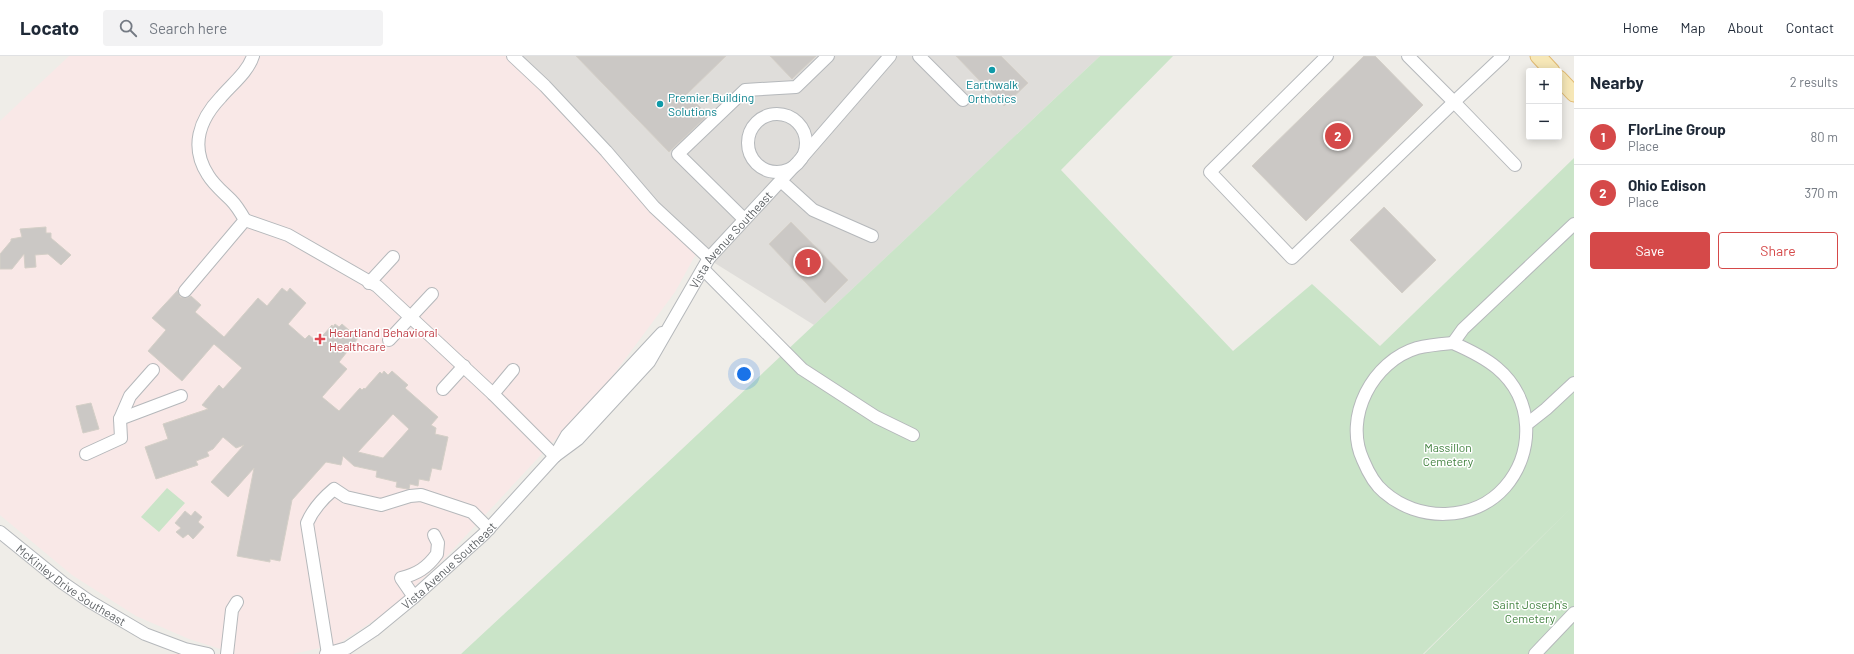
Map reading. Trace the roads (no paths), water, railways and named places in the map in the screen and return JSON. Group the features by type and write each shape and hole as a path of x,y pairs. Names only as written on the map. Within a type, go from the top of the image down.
{"main road":[{"path":"1538,56 1549,68"},
{"path":"1562,81 1573,91"}],"street":[{"path":"253,56 243,72 219,99 205,119 199,134 198,150 208,176 232,201 245,220 288,235 369,283 377,286 464,366 555,456"},
{"path":"513,56 606,151 654,207 709,258"},
{"path":"744,219 678,154 745,90 796,87 828,56"},
{"name":"Vista Avenue Southeast","path":"327,654 347,648 359,641 414,597 489,529 555,456 567,435 672,323 709,258 781,181 890,56"},
{"path":"919,56 963,100"},
{"path":"1327,56 1210,172 1292,258 1503,56"},
{"path":"1408,56 1515,165"},
{"name":"Vista Avenue Southeast","path":"768,115 782,115 794,120 801,127 805,136 804,150 798,162 791,168 782,172 772,172 762,168 755,162 750,154 748,145 749,135 753,126 768,115"},
{"path":"781,181 813,210 872,236"},
{"path":"185,291 245,220"},
{"path":"1453,343 1463,329 1574,224"},
{"path":"369,283 392,258"},
{"path":"703,269 802,368 876,418 913,435"},
{"path":"389,340 432,294"},
{"path":"1453,343 1477,353 1499,369 1524,404 1527,424 1525,449 1516,470 1504,488 1487,501 1467,511 1445,514 1423,513 1403,505 1384,492 1370,475 1361,455 1356,433 1359,411 1368,389 1380,372 1398,357 1417,348 1453,343"},
{"path":"443,389 464,366"},
{"path":"86,454 121,438 120,419 130,396 152,370"},
{"path":"493,394 513,370"},
{"path":"1527,424 1574,383"},
{"path":"120,419 181,396"},
{"path":"327,654 307,523 312,512 322,499 334,489 346,497 381,505 410,496 421,495 472,512 489,529"},
{"name":"McKinley Drive Southeast","path":"0,532 82,596 146,634 185,648 208,654"},
{"path":"414,597 401,578 416,574 422,570 437,554 438,542 434,535"},
{"path":"227,654 232,610 237,602"},
{"path":"1535,654 1574,613"}],"place":[{"name":"Earthwalk Orthotics","path":"992,70"},
{"name":"Premier Building Solutions","path":"660,104"},
{"name":"Ohio Edison","path":"1338,136"},
{"name":"FlorLine Group","path":"808,262"},
{"name":"Heartland Behavioral Healthcare","path":"320,339"}],"park label":[{"name":"Massillon Cemetery","path":"1448,454"},
{"name":"Saint Joseph's Cemetery","path":"1530,611"}]}
